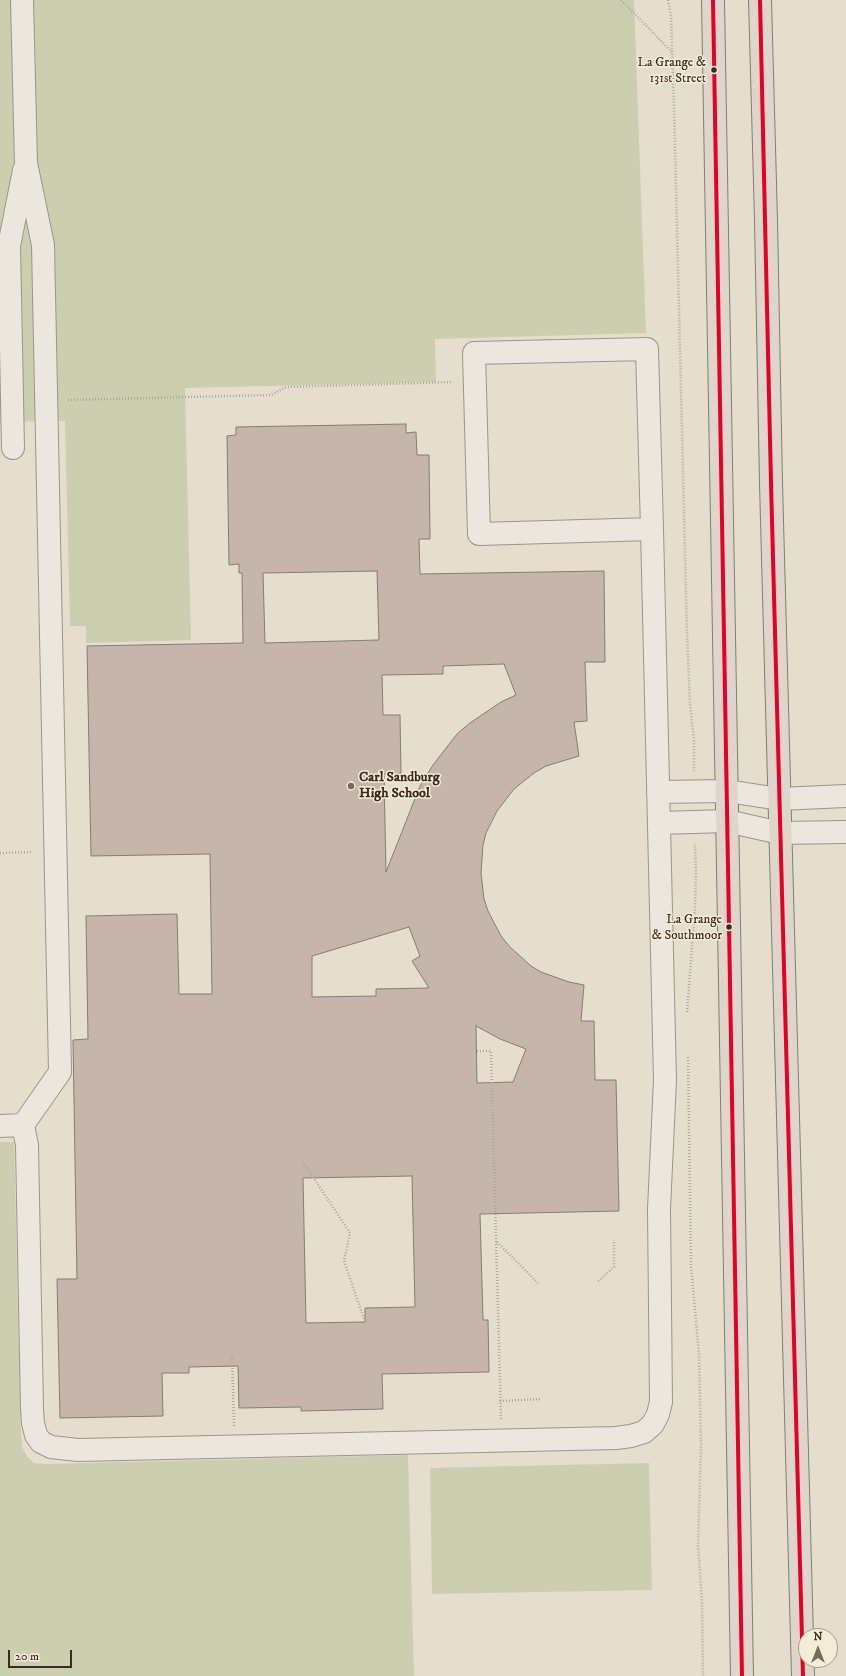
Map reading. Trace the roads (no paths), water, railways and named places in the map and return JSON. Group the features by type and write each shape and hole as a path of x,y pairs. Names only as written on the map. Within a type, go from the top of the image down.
{"highway":[{"path":"713,0 742,1676"},
{"path":"760,0 779,798 803,1676"}],"street":[{"path":"22,0 26,163 43,245 60,1072 23,1125 27,1145 33,1423 36,1435 41,1442 51,1447 78,1450 616,1438 644,1432 653,1424 661,1402 659,1209 665,1080 652,529 647,349 474,353 479,534 652,529"},
{"path":"26,163 8,246 7,448 47,447"},
{"path":"658,792 727,791 779,798 846,796"},
{"path":"659,823 727,821 780,833 846,832"},
{"path":"0,1126 23,1125"}],"place":[{"name":"La Grange & 131st Street","path":"714,70"},
{"name":"Carl Sandburg High School","path":"351,786"},
{"name":"La Grange & Southmoor","path":"729,927"}]}
